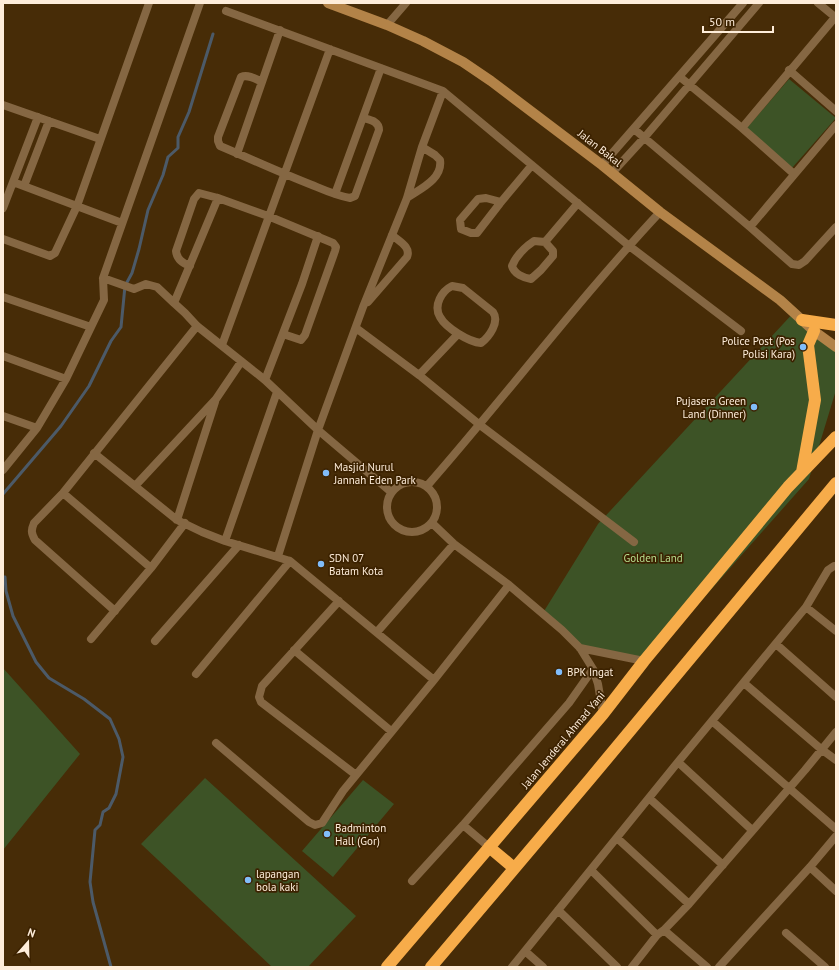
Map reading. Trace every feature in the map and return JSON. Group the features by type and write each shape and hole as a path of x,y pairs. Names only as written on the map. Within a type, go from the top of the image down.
{"highway":[{"path":"802,320 836,325"},
{"path":"802,473 815,400 808,345 814,331"},
{"name":"Jalan Jenderal Ahmad Yani","path":"387,967 603,714 644,661 788,487 836,437"},
{"path":"430,967 595,774 836,483"},
{"path":"490,848 514,868"}],"street":[{"path":"3,239 50,256 55,253 77,206 149,3"},
{"path":"3,470 37,428 66,379 104,300 106,279 122,223 200,3"},
{"name":"Jalan Bakal","path":"328,3 387,25 443,51 491,81 602,165 660,212 780,300 814,331 836,347"},
{"path":"387,25 406,3"},
{"path":"602,165 743,3"},
{"path":"612,173 644,138 758,3"},
{"path":"742,128 836,17 818,3"},
{"path":"226,11 443,91 628,245 740,331"},
{"path":"237,154 280,30"},
{"path":"222,345 330,49"},
{"path":"335,194 381,68"},
{"path":"790,70 836,110"},
{"path":"262,82 251,77 244,75 241,76 218,137 220,146 284,174 335,194 350,198 355,196 380,130 380,126 377,123 363,118"},
{"path":"680,77 742,128 794,174"},
{"path":"278,556 318,430 363,307 407,198 422,147 443,91"},
{"path":"3,105 100,139"},
{"path":"3,208 38,117"},
{"path":"24,186 49,121"},
{"path":"750,227 836,126"},
{"path":"634,129 792,264 799,265 810,256 836,227"},
{"path":"407,198 431,181 440,169 440,160 422,147"},
{"path":"501,202 486,198 478,199 460,220 461,229 471,233 477,233 532,165"},
{"path":"13,182 122,223"},
{"path":"190,266 179,260 176,256 176,251 194,198 197,194 203,193 268,216 333,243 336,247 335,251 305,335 301,340 283,334"},
{"path":"174,303 218,198"},
{"path":"545,242 578,204"},
{"path":"427,486 480,425 628,245 660,212"},
{"path":"363,307 407,257 409,252 408,249 392,235"},
{"path":"265,380 302,284 318,236"},
{"path":"534,241 545,242 553,251 553,256 534,278 528,279 512,269 514,262 530,244 534,241"},
{"path":"106,279 134,290 146,284 157,287 185,313 196,326 265,380 318,430 391,492"},
{"path":"452,286 463,288 496,316 496,321 493,328 481,343 477,343 458,334 440,318 438,312 440,298 448,288 452,286"},
{"path":"3,297 91,327"},
{"path":"115,611 35,540 32,534 32,529 34,523 63,493 196,326"},
{"path":"356,328 420,375 480,425 634,542"},
{"path":"420,375 458,334"},
{"path":"3,356 66,379"},
{"path":"135,486 216,399 241,362"},
{"path":"225,541 277,392"},
{"path":"91,639 151,568 181,522 216,399"},
{"path":"3,416 37,428"},
{"path":"94,453 181,522 225,541 278,556 290,561 434,680"},
{"path":"412,481 420,482 427,486 433,492 438,508 432,523 417,532 409,532 400,529 394,524 388,513 387,500 391,492 396,486 412,481"},
{"path":"63,493 151,568"},
{"path":"432,523 454,544 509,585 580,648 592,669 598,684 603,714"},
{"path":"377,632 454,544"},
{"path":"155,641 239,545"},
{"path":"196,674 290,561"},
{"path":"512,967 806,607 828,570 836,566"},
{"path":"216,744 309,822 315,825 322,823 343,791 434,680 509,585"},
{"path":"339,601 262,686 259,697 261,702 356,775"},
{"path":"806,607 836,631"},
{"path":"776,644 836,697"},
{"path":"580,648 644,661"},
{"path":"294,650 391,731"},
{"path":"412,881 464,825 569,703 592,669"},
{"path":"744,682 821,749 836,760"},
{"path":"712,721 836,829"},
{"path":"632,967 657,935 664,930 689,904 836,732"},
{"path":"678,762 752,830"},
{"path":"649,798 723,865"},
{"path":"464,825 490,848"},
{"path":"719,967 810,867 836,836"},
{"path":"617,838 689,904"},
{"path":"810,867 836,891"},
{"path":"591,870 657,935"},
{"path":"558,910 617,967"},
{"path":"664,930 707,967"},
{"path":"786,933 825,967"},
{"path":"525,951 543,967"}],"green space":[{"path":"789,79 836,118 792,168 746,129"},
{"name":"Golden Land","path":"796,310 836,343 836,390 809,479 647,662 581,650 541,616 598,524"},
{"path":"3,668 80,754 3,850"},
{"name":"lapangan bola kaki","path":"205,778 356,916 308,967 272,967 141,844"},
{"path":"363,780 394,804 333,877 302,851"}],"waterway":[{"path":"3,494 61,426 89,386 111,341 121,327 125,286 132,273 148,210 163,175 168,157 178,148 178,137 189,112 213,34"},
{"path":"3,577 5,577 6,591 13,616 36,662 49,678 84,699 110,719 119,739 123,757 116,794 109,808 103,812 100,825 95,830 90,882 93,902 111,967"}],"place":[{"name":"Police Post (Pos Polisi Kara)","path":"803,347"},
{"name":"Pujasera Green Land (Dinner)","path":"754,407"},
{"name":"Masjid Nurul Jannah Eden Park","path":"326,473"},
{"name":"SDN 07 Batam Kota","path":"321,564"},
{"name":"BPK Ingat","path":"559,672"},
{"name":"Badminton Hall (Gor)","path":"327,834"},
{"name":"lapangan bola kaki","path":"248,880"}]}
